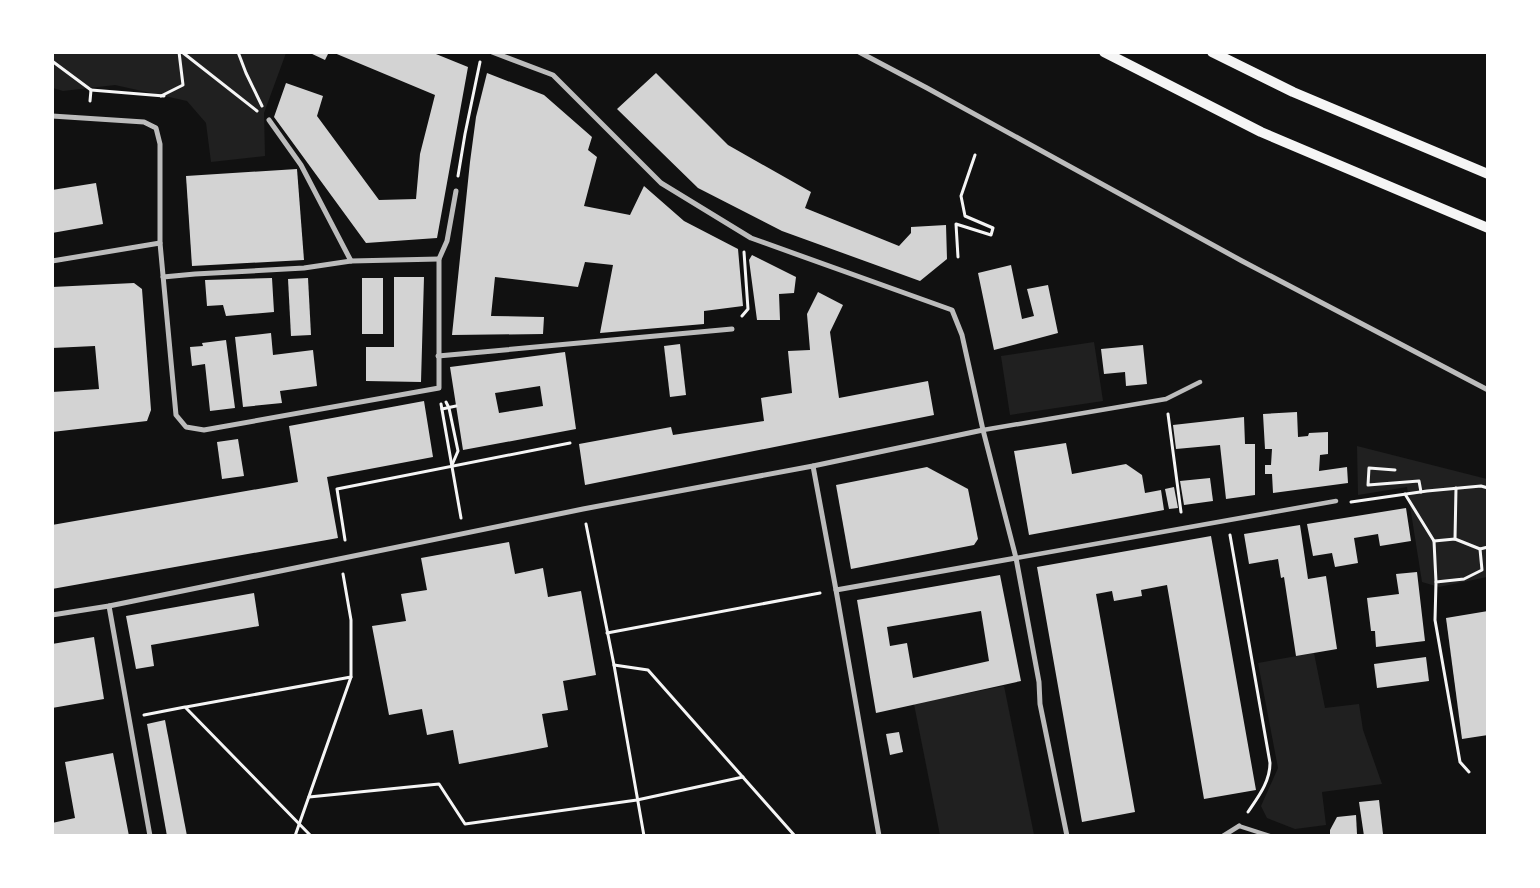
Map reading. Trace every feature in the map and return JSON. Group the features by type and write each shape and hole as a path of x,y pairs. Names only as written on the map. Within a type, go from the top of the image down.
{"main road":[{"path":"1104,52 1261,132 1488,228"},
{"path":"1212,52 1293,92 1488,174"}],"street":[{"path":"492,52 553,75 661,183 751,238 952,310 962,335 983,430 1016,558 1039,682 1040,704 1067,836"},
{"path":"859,52 1242,261 1488,390"},
{"path":"52,116 88,120 144,122 156,128 160,144 160,243 176,415 186,427 204,430 438,388 439,260 447,241 456,191"},
{"path":"270,120 301,165 351,261"},
{"path":"52,261 160,243"},
{"path":"163,278 194,274 304,268 351,261 439,260"},
{"path":"438,356 732,329"},
{"path":"52,615 108,606 583,509 812,466 983,430 1166,399 1200,382"},
{"path":"812,466 836,590 879,836"},
{"path":"836,590 1336,501"},
{"path":"108,606 150,836"},
{"path":"1223,836 1239,826"}],"lane":[{"path":"1239,826 1270,836"}],"path":[{"path":"52,61 91,90 162,96 183,85 181,52"},
{"path":"181,52 270,120"},
{"path":"238,52 246,73 270,120"},
{"path":"456,191 464,134 477,70"},
{"path":"88,120 91,90"},
{"path":"958,257 956,224 991,235 993,228 965,216 961,196 975,155"},
{"path":"744,252 748,309"},
{"path":"438,388 450,408 458,451 451,466"},
{"path":"438,388 457,500"},
{"path":"442,409 456,406"},
{"path":"1169,425 1183,528"},
{"path":"341,521 337,489 570,443"},
{"path":"1395,470 1369,468 1368,486 1419,480 1421,492"},
{"path":"1336,501 1352,502 1456,488 1482,486 1488,488"},
{"path":"1455,539 1456,488"},
{"path":"1405,494 1434,541 1435,620 1460,762 1470,772"},
{"path":"583,509 614,665 644,836"},
{"path":"1228,520 1270,763 1270,771 1265,785 1239,826"},
{"path":"1434,541 1455,539 1480,549 1488,547"},
{"path":"1436,582 1464,579 1482,570 1480,549"},
{"path":"295,836 351,677 351,620 340,559"},
{"path":"607,633 836,590"},
{"path":"614,665 648,670 795,836"},
{"path":"129,717 351,677"},
{"path":"185,707 311,836"},
{"path":"309,797 439,784 465,824 637,800 743,776"}],"shaded area":[{"path":"53,53 286,53 264,113 265,156 211,162 206,123 187,101 115,85 63,91 53,88"},
{"path":"1094,342 1103,401 1010,415 1001,356"},
{"path":"1357,446 1487,479 1487,577 1439,587 1422,582 1407,487 1358,495"},
{"path":"1314,653 1325,708 1359,704 1363,730 1382,784 1322,792 1326,825 1295,829 1267,818 1261,806 1278,768 1258,663"},
{"path":"1004,686 1034,835 940,835 914,704"}],"building":[{"path":"308,52 329,52 325,60"},
{"path":"332,52 431,52 468,67 437,238 366,243 274,117 286,83 323,96 317,116 379,200 416,199 420,154 435,95"},
{"path":"487,73 544,95 592,137 588,150 597,157 584,206 630,215 644,186 684,221 738,249 743,306 704,311 704,324 600,333 613,265 585,262 578,287 495,277 491,316 544,317 543,334 452,335 476,117"},
{"path":"656,73 728,145 811,192 805,208 899,246 911,233 911,227 946,225 947,259 920,281 782,231 698,188 617,109"},
{"path":"297,169 304,260 192,266 186,176"},
{"path":"96,183 103,224 52,233 52,190"},
{"path":"752,255 796,277 794,293 779,294 780,320 757,320 749,260"},
{"path":"1011,265 1022,319 1034,316 1027,289 1048,285 1058,333 994,350 978,273"},
{"path":"394,277 424,277 421,382 366,381 366,347 394,347"},
{"path":"272,278 274,312 226,316 223,305 207,306 205,280"},
{"path":"308,278 311,335 291,336 288,279"},
{"path":"362,278 383,278 383,334 362,334"},
{"path":"134,283 142,289 151,410 147,421 52,432 52,392 99,389 95,346 52,348 52,287"},
{"path":"818,292 843,305 830,332 839,398 928,381 934,415 585,485 579,444 671,427 673,435 764,421 761,398 792,393 788,351 810,350 807,314"},
{"path":"271,333 273,355 313,350 317,386 280,391 282,403 243,407 235,337"},
{"path":"226,340 235,408 210,411 205,364 192,366 190,347 203,346 202,343"},
{"path":"680,344 686,395 670,397 664,346"},
{"path":"1143,345 1147,384 1126,386 1125,372 1104,374 1101,349"},
{"path":"565,352 576,429 463,450 450,367","holes":["540,386 543,406 499,413 495,393"]},
{"path":"424,401 433,457 327,477 338,538 52,589 52,525 298,482 289,426"},
{"path":"1297,412 1298,437 1308,436 1309,433 1328,432 1328,454 1320,455 1319,471 1347,467 1348,483 1273,493 1272,474 1265,474 1265,465 1271,465 1272,449 1265,449 1263,414"},
{"path":"1244,417 1245,444 1255,444 1255,495 1226,499 1220,445 1176,449 1173,425"},
{"path":"238,439 244,476 222,479 217,442"},
{"path":"1066,443 1072,474 1126,464 1142,475 1145,493 1161,490 1164,510 1029,535 1014,451"},
{"path":"927,467 968,489 978,539 974,545 851,569 836,485"},
{"path":"1210,478 1213,501 1184,505 1180,481"},
{"path":"1174,487 1178,508 1169,509 1165,489"},
{"path":"1406,508 1411,541 1380,546 1378,534 1354,538 1358,563 1335,567 1332,553 1313,556 1307,524"},
{"path":"1300,525 1308,579 1326,576 1337,649 1296,656 1284,577 1281,578 1278,559 1249,564 1244,534"},
{"path":"1211,536 1256,790 1204,799 1167,585 1141,590 1142,596 1114,601 1112,591 1096,594 1135,812 1082,822 1037,567"},
{"path":"509,542 515,574 543,568 548,597 581,591 596,675 563,681 568,710 542,714 548,747 459,764 453,730 427,735 422,709 389,715 372,626 406,621 401,594 427,590 421,558"},
{"path":"1417,572 1425,641 1376,647 1375,631 1371,631 1367,598 1399,594 1396,574"},
{"path":"1000,575 1021,681 876,713 857,600","holes":["981,611 989,661 913,678 907,643 890,646 887,627"]},
{"path":"254,593 259,626 151,645 154,666 136,669 126,616"},
{"path":"1488,611 1488,735 1462,739 1446,618"},
{"path":"94,637 104,699 52,708 52,644"},
{"path":"1426,657 1429,681 1377,688 1374,664"},
{"path":"165,720 187,836 167,836 147,724"},
{"path":"899,732 903,752 890,755 886,734"},
{"path":"113,753 129,836 52,836 52,823 75,818 65,762"},
{"path":"1379,800 1383,834 1364,836 1359,802"},
{"path":"1356,815 1357,834 1330,835 1330,830 1337,817"}]}
